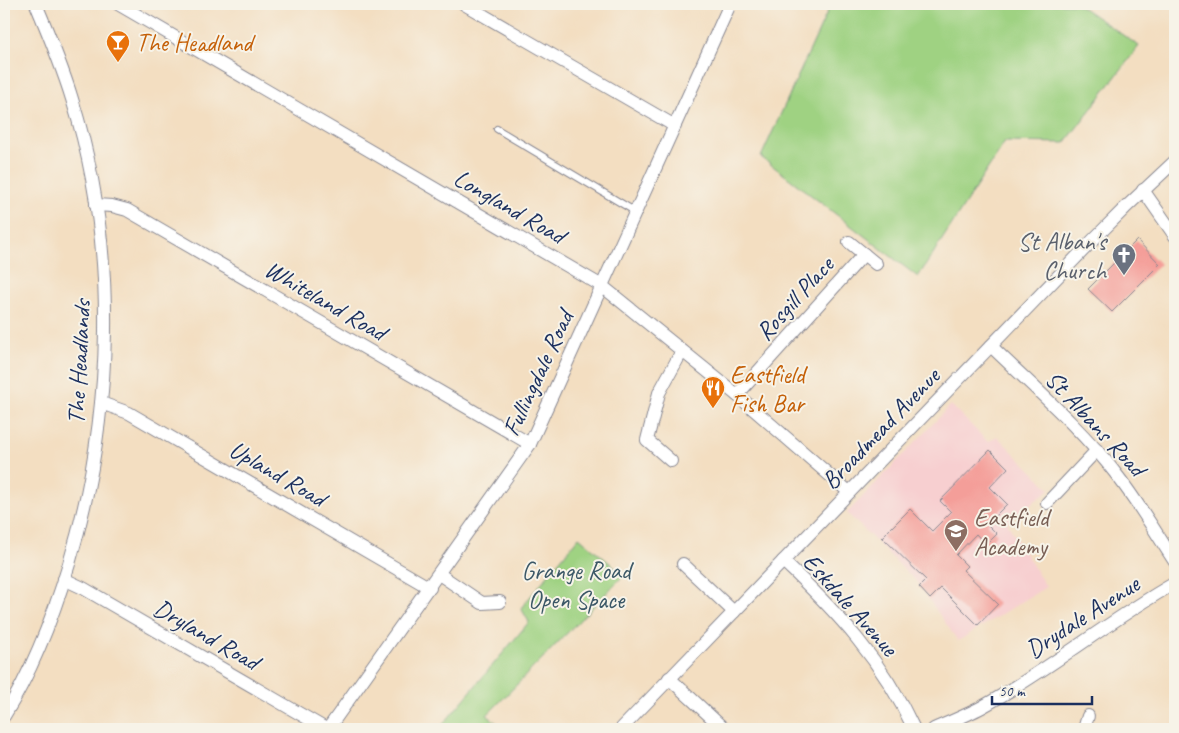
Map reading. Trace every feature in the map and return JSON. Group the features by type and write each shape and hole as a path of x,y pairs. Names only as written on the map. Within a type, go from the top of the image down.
{"street":[{"name":"The Headlands","path":"4,716 40,646 64,579 78,532 87,493 101,404 105,337 105,294 96,204 72,99 36,4"},
{"name":"Longland Road","path":"118,4 602,286 737,395 849,492"},
{"path":"464,4 675,126"},
{"name":"Fullingdale Road","path":"327,729 430,588 530,444 730,4"},
{"name":"Broadmead Avenue","path":"621,729 1143,190 1175,161"},
{"path":"1143,190 1175,236"},
{"name":"Whiteland Road","path":"96,204 127,210 530,444"},
{"path":"849,242 876,264"},
{"name":"Rosgill Place","path":"737,395 864,254"},
{"name":"St Albans Road","path":"991,346 1097,450 1135,500 1175,562"},
{"path":"670,461 647,440 659,394 682,351"},
{"name":"Upland Road","path":"101,404 129,412 430,588"},
{"path":"1047,504 1097,450"},
{"name":"Eskdale Avenue","path":"783,561 860,640 891,686 914,729"},
{"path":"683,564 734,612"},
{"path":"439,574 482,603 500,602"},
{"name":"Dryland Road","path":"64,579 83,588 327,729"},
{"name":"Drydale Avenue","path":"934,729 980,708 1010,690 1118,617 1175,583"},
{"path":"669,678 724,729"},
{"path":"1084,729 1088,716"}],"lane":[{"path":"497,129 636,212"}],"shaded area":[{"name":"Eastfield Academy","path":"951,405 988,442 997,436 1050,489 1007,523 1046,587 958,641 916,581 847,513"}],"green space":[{"path":"831,4 1077,4 1139,46 1065,143 1005,142 918,277 761,157"},
{"name":"Grange Road Open Space","path":"579,537 624,575 487,715 504,729 439,729 529,622 521,608"}],"building":[{"name":"St Alban's Church","path":"1137,240 1160,264 1112,312 1088,289"},
{"path":"990,450 1008,468 990,487 1007,504 987,524 997,534 986,545 976,534 956,555 967,566 963,570 998,604 978,625 941,588 930,599 919,587 926,580 882,537 910,509 932,531 951,512 940,501"}],"place":[{"name":"The Headland","path":"118,63"},
{"name":"St Alban's Church","path":"1124,276"},
{"name":"Eastfield Fish Bar","path":"713,409"},
{"name":"Eastfield Academy","path":"956,552"}]}
